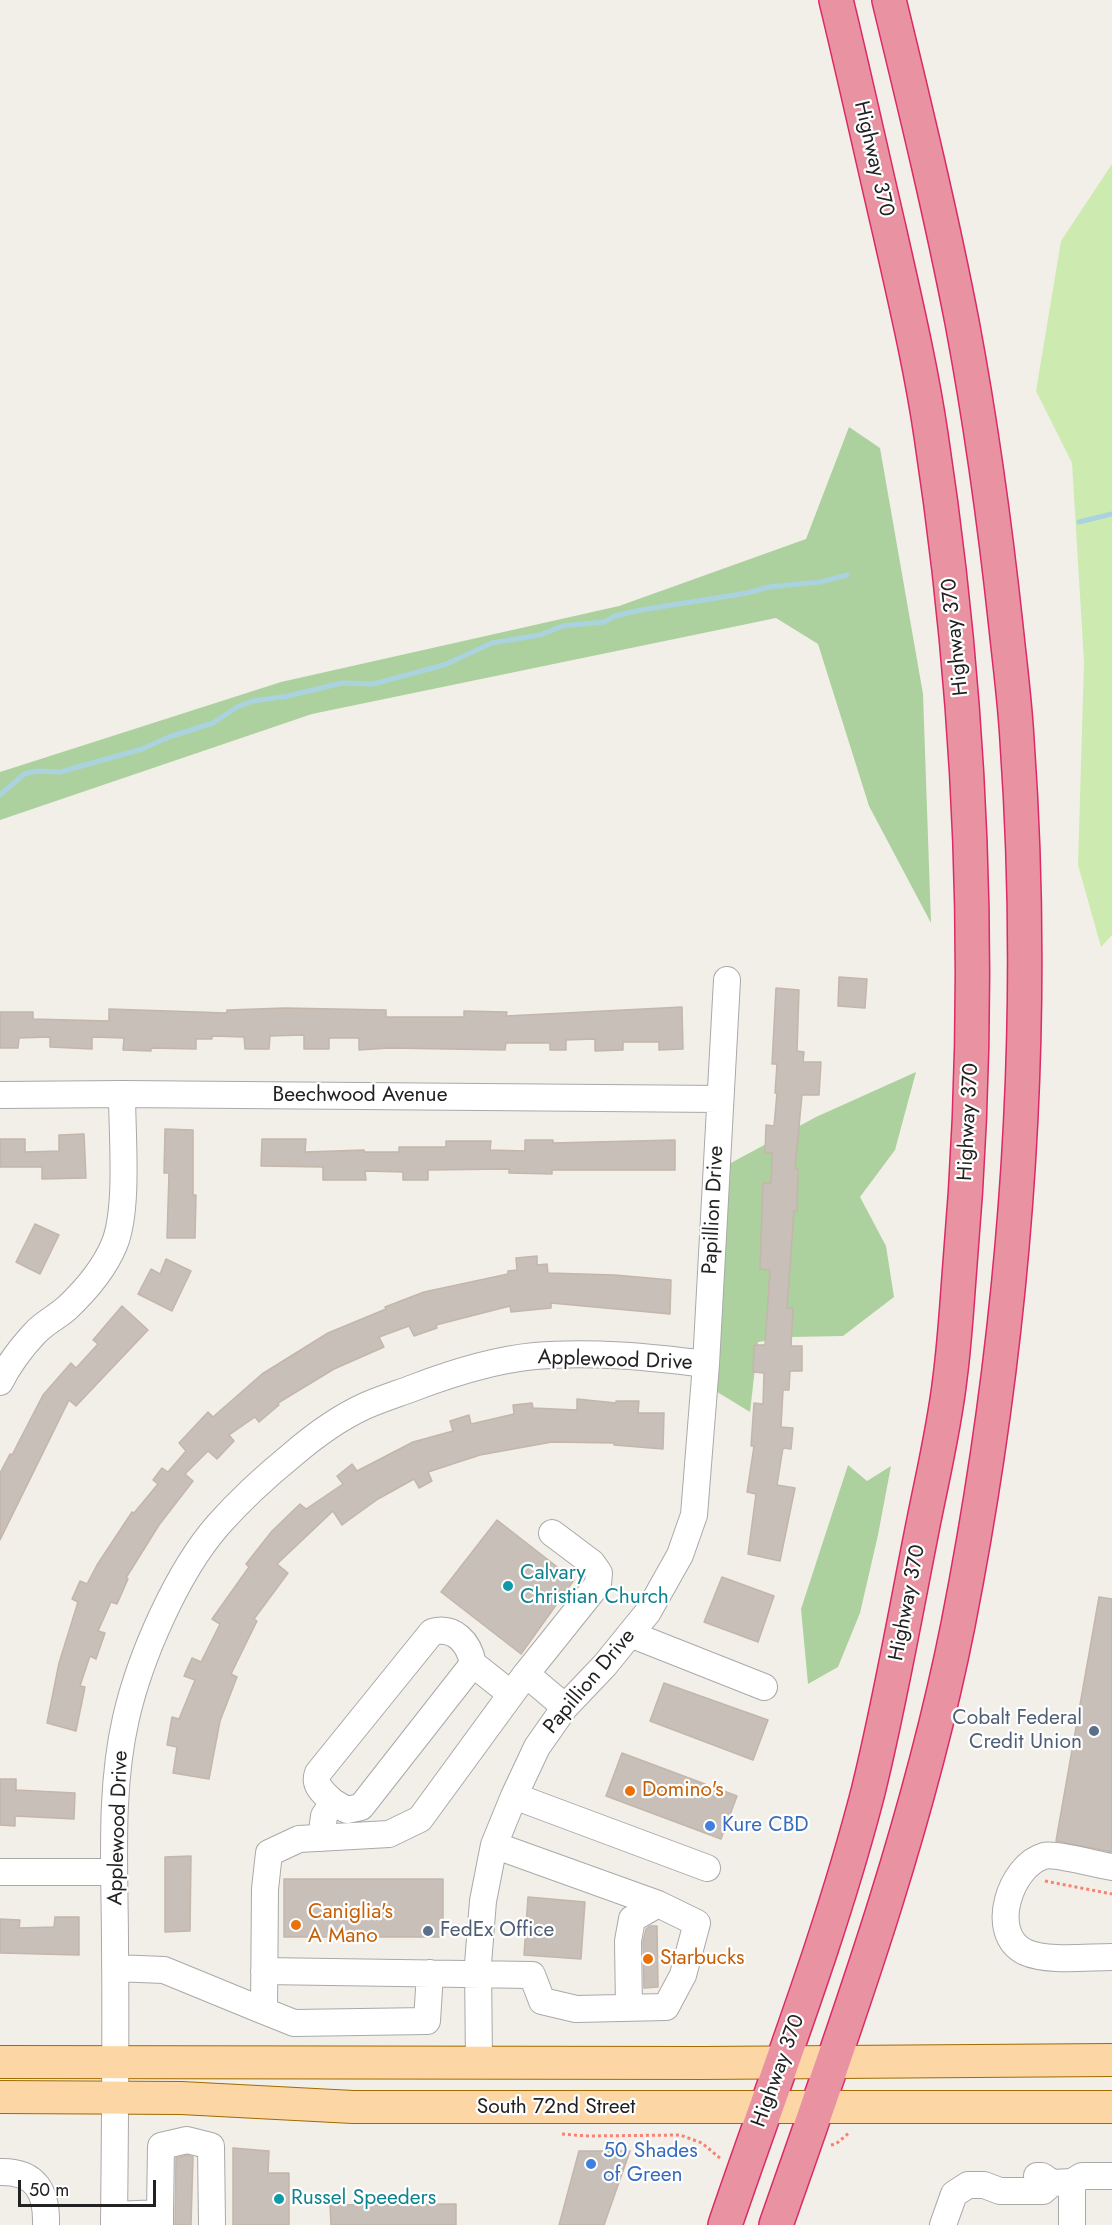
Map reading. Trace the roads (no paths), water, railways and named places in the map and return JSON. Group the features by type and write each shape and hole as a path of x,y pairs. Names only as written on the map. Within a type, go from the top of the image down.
{"highway":[{"name":"Highway 370","path":"725,2225 783,2062 851,1852 895,1671 950,1380 970,1125 974,971 972,855 958,651 944,524 913,334 836,0"},
{"path":"776,2225 875,1940 904,1846 934,1732 957,1628 990,1437 1010,1265 1020,1121 1024,876 1017,738 998,554 983,444 962,320 889,0"}],"main road":[{"path":"0,2062 1112,2061"},
{"name":"South 72nd Street","path":"0,2097 229,2100 353,2107 1112,2107"}],"street":[{"name":"Papillion Drive","path":"479,2063 478,1974 483,1901 494,1845 537,1747 565,1707 605,1665 648,1612 680,1555 694,1515 706,1364 727,980"},
{"path":"0,1382 10,1363 36,1332 67,1309 89,1285 114,1244 121,1212 122,1094"},
{"name":"Beechwood Avenue","path":"0,1095 720,1099"},
{"name":"Applewood Drive","path":"114,2220 114,1872 117,1778 126,1718 142,1665 162,1617 184,1575 216,1527 258,1482 316,1435 365,1406 477,1366 535,1356 586,1355 655,1358 706,1364"},
{"path":"264,2011 265,1889 269,1853 299,1839 388,1834 420,1819 519,1684 598,1584 599,1573 592,1563 552,1533"},
{"path":"442,1629 453,1633 466,1644 473,1664 361,1807 347,1810 333,1802 318,1787 316,1779 318,1773 432,1632 442,1629"},
{"path":"630,1634 764,1688"},
{"path":"473,1664 565,1707"},
{"path":"514,1796 707,1868"},
{"path":"321,1838 324,1816 333,1802"},
{"path":"264,1971 532,1975 542,2001 576,2009 666,2007 683,1975 697,1923 658,1904 494,1845"},
{"path":"1112,1867 1046,1855 1029,1864 1020,1871 1007,1906 1005,1924 1011,1940 1023,1950 1037,1956 1112,1958"},
{"path":"0,1872 114,1872"},
{"path":"629,2008 628,1941 633,1919 658,1904"},
{"path":"115,1968 164,1970 294,2023 427,2022 430,1973"},
{"path":"114,2220 160,2219 162,2146 187,2140 211,2146 212,2225"},
{"path":"0,2172 11,2172 31,2178 42,2191 46,2225"},
{"path":"943,2225 954,2194 968,2185 984,2185 1002,2177 1042,2176 1062,2183 1082,2176 1112,2176"},
{"path":"1062,2183 1072,2225"}],"waterway":[{"path":"1079,522 1112,514"},
{"path":"0,795 24,774 37,771 60,772 142,749 169,737 213,723 237,707 253,701 288,696 342,683 373,684 444,665 492,643 540,635 563,626 604,622 615,616 641,610 747,593 769,587 820,582 847,575"}],"place":[{"name":"Calvary Christian Church","path":"508,1586"},
{"name":"Cobalt Federal Credit Union","path":"1094,1731"},
{"name":"Domino's","path":"630,1791"},
{"name":"Kure CBD","path":"710,1826"},
{"name":"Caniglia's A Mano","path":"296,1925"},
{"name":"FedEx Office","path":"428,1931"},
{"name":"Starbucks","path":"648,1959"},
{"name":"50 Shades of Green","path":"591,2164"},
{"name":"Russel Speeders","path":"279,2199"}]}
